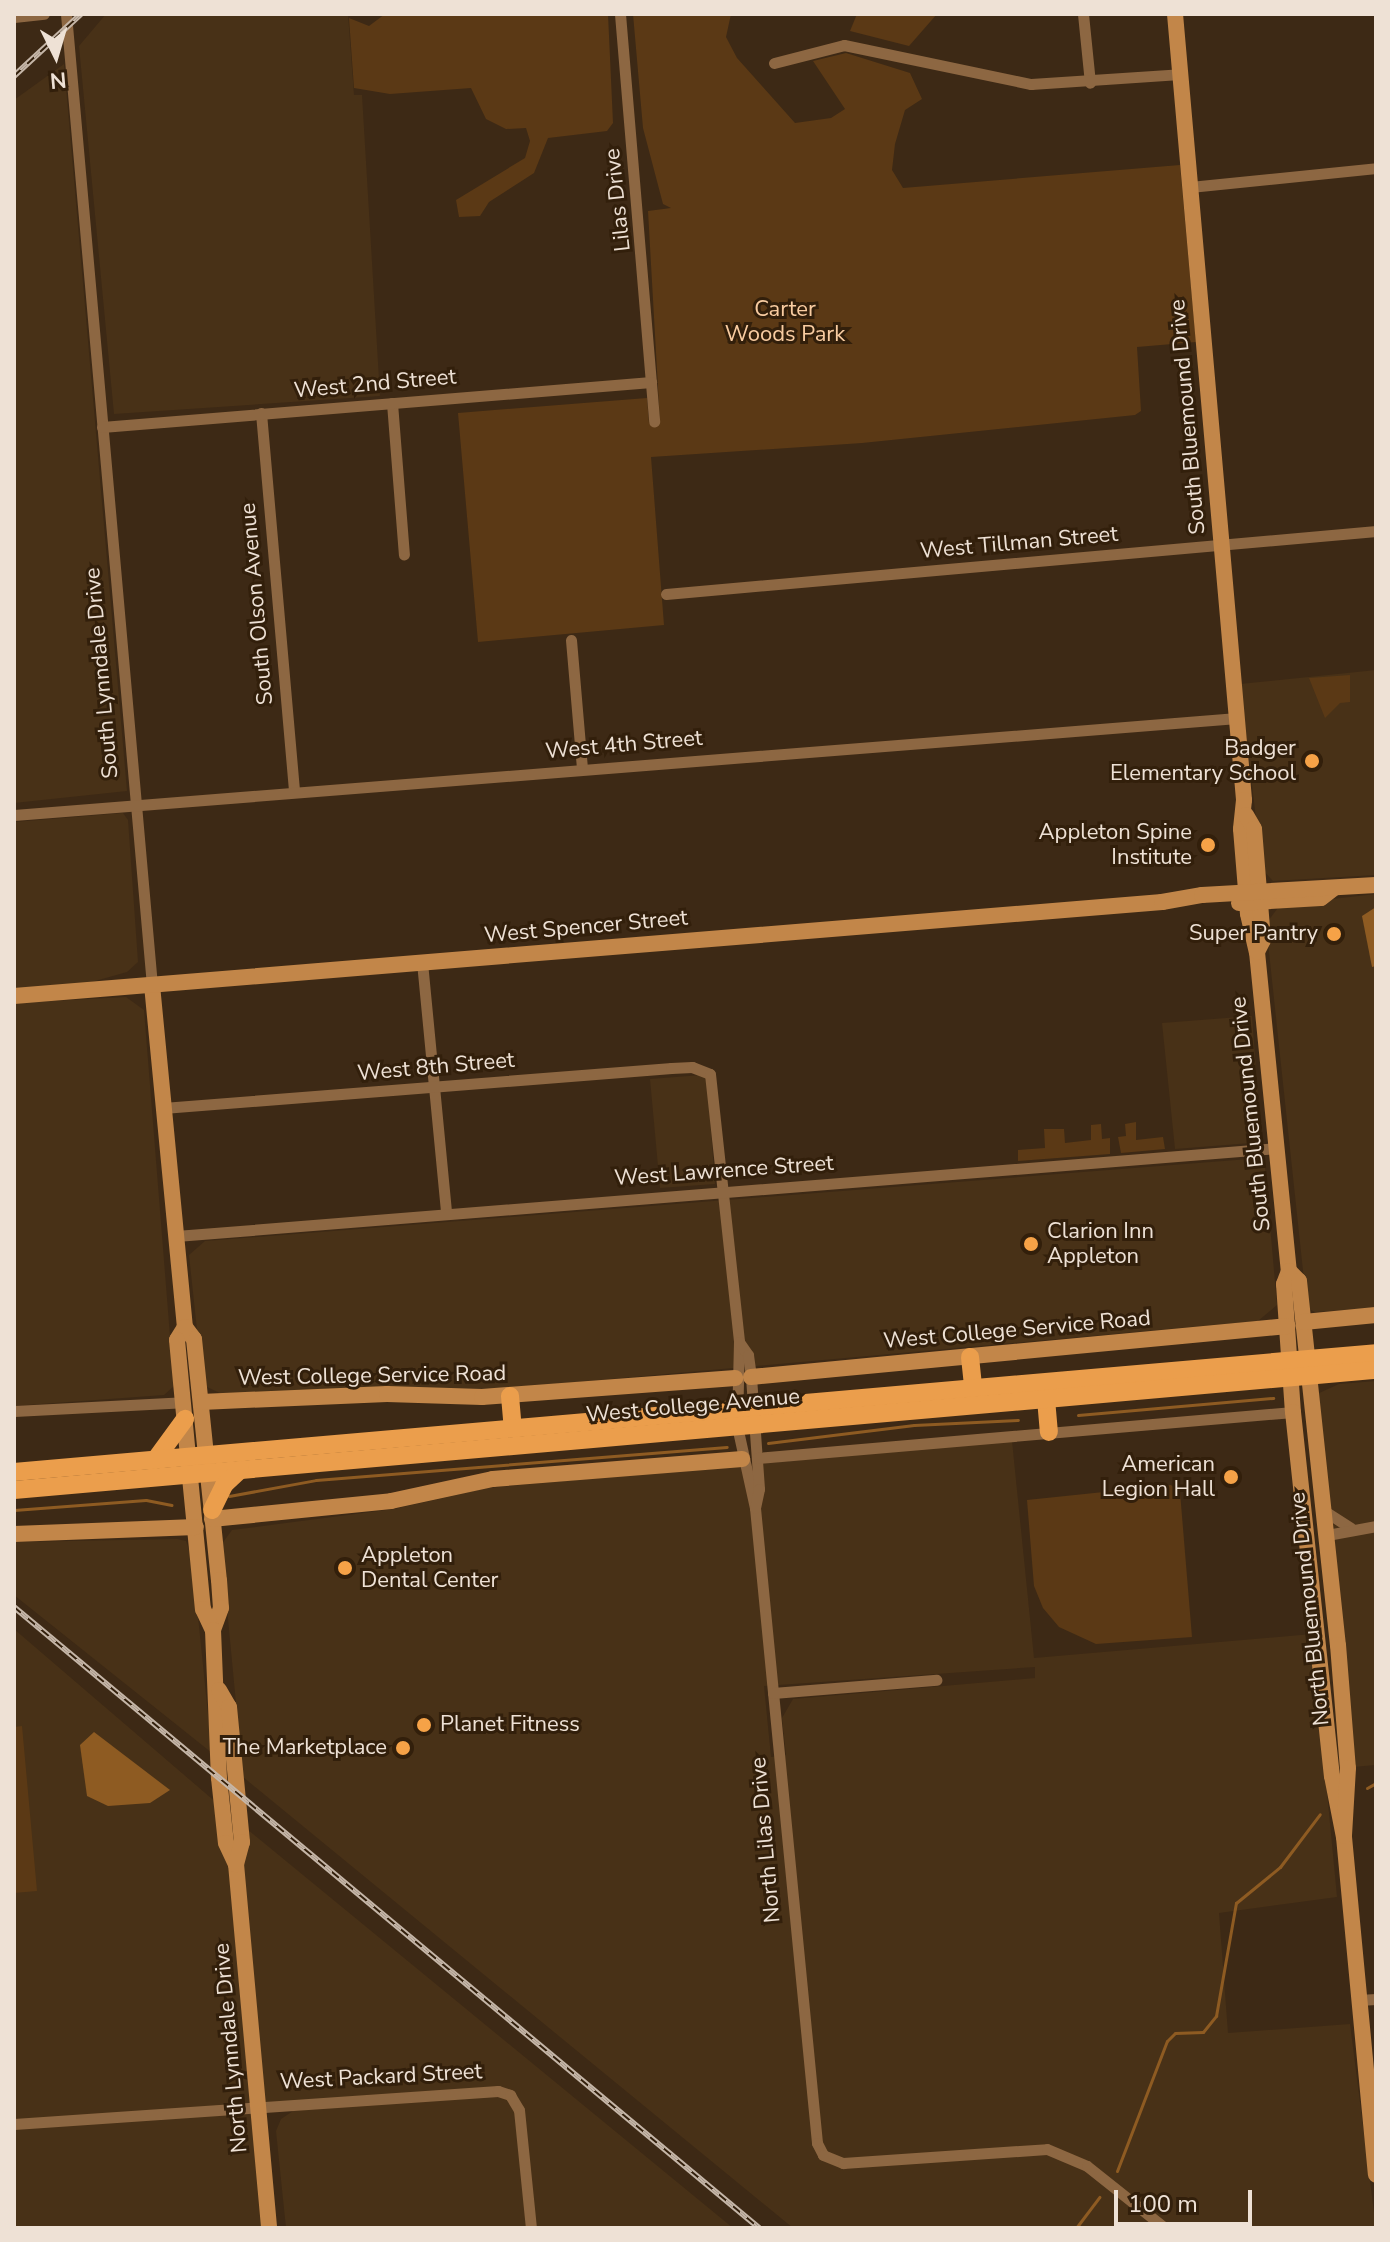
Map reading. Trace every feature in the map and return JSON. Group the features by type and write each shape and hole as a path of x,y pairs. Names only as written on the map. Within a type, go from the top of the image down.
{"main road":[{"name":"West College Avenue","path":"14,1490 198,1464 513,1428 1046,1399 1298,1368 1376,1353"},
{"path":"970,1357 973,1388"},
{"name":"West College Avenue","path":"14,1472 155,1460 240,1470 745,1417 973,1388 1298,1368 1376,1370"},
{"path":"510,1396 513,1428"},
{"path":"1046,1399 1049,1432"},
{"path":"155,1460 184,1410"},
{"path":"212,1514 224,1485 240,1470"}],"street":[{"path":"14,17 44,14"},
{"name":"South Lynndale Drive","path":"66,14 163,1108 185,1327 194,1339 201,1402 198,1464"},
{"name":"Lilas Drive","path":"620,14 654,422"},
{"path":"1083,14 1090,83"},
{"name":"South Bluemound Drive","path":"1175,14 1246,815 1241,829 1253,897 1251,942 1257,952 1289,1271 1299,1281 1296,1324 1298,1368"},
{"path":"774,63 844,45 1009,82 1090,83 1180,74"},
{"path":"1190,187 1376,168"},
{"name":"West 2nd Street","path":"102,427 651,382"},
{"path":"392,403 404,555"},
{"name":"South Olson Avenue","path":"261,413 294,792"},
{"name":"West Tillman Street","path":"666,594 1376,531"},
{"path":"571,640 582,768"},
{"name":"West 4th Street","path":"14,815 1237,718"},
{"name":"West Spencer Street","path":"14,996 1162,902 1184,907 1253,897 1321,898 1333,889 1376,885"},
{"path":"422,962 446,1213"},
{"name":"West 8th Street","path":"163,1108 692,1067 710,1074 724,1191"},
{"name":"West Lawrence Street","path":"176,1236 1276,1148"},
{"path":"724,1191 745,1417"},
{"name":"West College Service Road","path":"201,1402 376,1394 510,1396 970,1357 1376,1315"},
{"name":"South Lynndale Drive","path":"185,1327 177,1340 184,1410 198,1464"},
{"name":"North Bluemound Drive","path":"1298,1368 1293,1412 1332,1776 1344,1837 1367,2000 1376,2174"},
{"name":"North Bluemound Drive","path":"1298,1368 1327,1535 1348,1768 1344,1837"},
{"path":"743,1377 745,1417"},
{"path":"14,1411 184,1410"},
{"path":"212,1514 391,1501 493,1479 1293,1412"},
{"name":"North Lilas Drive","path":"745,1417 749,1458"},
{"name":"North Lilas Drive","path":"745,1417 815,2136 823,2155 833,2160 1047,2149 1087,2166 1165,2228"},
{"name":"North Lynndale Drive","path":"198,1464 212,1514 221,1608 213,1630"},
{"name":"North Lynndale Drive","path":"198,1464 196,1527 203,1609 213,1630 219,1690 213,1708 219,1778 226,1843 236,1864 269,2228"},
{"path":"1301,1481 1310,1495 1315,1529 1327,1535 1351,1528 1376,1526"},
{"path":"1323,1510 1351,1528"},
{"path":"14,1534 196,1527"},
{"path":"773,1693 936,1680"},
{"name":"West Packard Street","path":"14,2124 489,2090 510,2095 520,2114 531,2228"}],"shaded area":[{"path":"106,14 348,14 354,95 362,95 380,396 114,414 79,46"},
{"path":"64,64 127,791 14,803 14,100"},
{"name":"Badger Elementary School","path":"1376,670 1376,875 1273,881 1262,869 1240,684"},
{"path":"123,813 128,820 138,962 127,972 88,983 14,989 14,822"},
{"path":"1376,894 1376,1308 1315,1312 1307,1308 1266,924 1280,905"},
{"path":"1376,907 1376,966 1372,967 1362,916"},
{"path":"126,997 144,1010 174,1386 164,1395 14,1406 14,1003"},
{"path":"1252,1016 1261,1137 1251,1143 1175,1149 1162,1023"},
{"path":"707,1077 715,1184 660,1188 650,1079"},
{"path":"1249,1159 1265,1168 1277,1305 1258,1321 500,1389 224,1395 207,1387 200,1358 189,1255 205,1241"},
{"path":"1376,1381 1376,1765 1353,1767 1317,1394 1339,1384"},
{"path":"1012,1441 1034,1658 1312,1634 1337,1897 1219,1913 1228,2033 1350,2024 1376,2228 793,2228 243,1777 221,1545 232,1530 394,1509 487,1488","holes":["1035,1667 1035,1678 793,1699 782,1718 786,1755 771,1757 764,1686"]},
{"path":"186,1541 192,1558 212,1753 14,1595 14,1542"},
{"path":"14,1629 253,1834 733,2228 286,2228 276,2131 281,2119 293,2111 366,2105 258,2105 269,2228 14,2228"},
{"path":"94,1732 170,1790 150,1803 108,1806 87,1796 80,1745"}],"green space":[{"path":"385,14 608,14 613,123 607,131 548,138 534,173 489,202 480,216 459,217 456,200 525,158 530,141 526,128 506,129 486,119 471,88 390,94 354,88 349,18 369,26"},
{"name":"Carter Woods Park","path":"633,14 731,14 726,37 737,58 795,123 831,118 845,109 813,61 846,53 910,73 922,99 905,110 895,144 892,170 903,188 1180,165 1196,342 1137,347 1141,411 1135,415 862,443 651,457 664,625 478,642 458,413 647,398 649,423 660,423 648,211 671,208 663,204 643,128"},
{"path":"857,14 937,14 909,46 850,31"},
{"path":"1350,675 1350,702 1340,703 1325,718 1309,678"},
{"path":"1136,1122 1136,1140 1163,1137 1165,1149 1121,1153 1118,1137 1126,1136 1125,1124"},
{"path":"1101,1124 1102,1139 1110,1138 1110,1154 1018,1161 1018,1150 1045,1148 1044,1129 1064,1129 1065,1143 1091,1140 1091,1125"},
{"path":"1171,1485 1180,1492 1192,1637 1096,1644 1059,1627 1043,1608 1034,1586 1027,1500"},
{"path":"22,1726 37,1891 14,1893 14,1727"}],"waterway":[{"path":"1078,1415 1273,1398"},
{"path":"768,1443 914,1425 1018,1420"},
{"path":"229,1496 316,1480 727,1447"},
{"path":"14,1510 146,1500 172,1505"},
{"path":"1367,1788 1376,1783"},
{"path":"1117,2171 1167,2041 1175,2033 1203,2032 1216,2016 1236,1903 1280,1867 1320,1814"},
{"path":"1076,2228 1099,2197"}],"railway":[{"path":"14,76 81,14"},
{"path":"14,1607 759,2228"}],"place":[{"name":"Badger Elementary School","path":"1312,761"},
{"name":"Appleton Spine Institute","path":"1208,845"},
{"name":"Super Pantry","path":"1334,934"},
{"name":"Clarion Inn Appleton","path":"1031,1244"},
{"name":"American Legion Hall","path":"1231,1477"},
{"name":"Appleton Dental Center","path":"345,1568"},
{"name":"Planet Fitness","path":"424,1725"},
{"name":"The Marketplace","path":"403,1748"}]}
